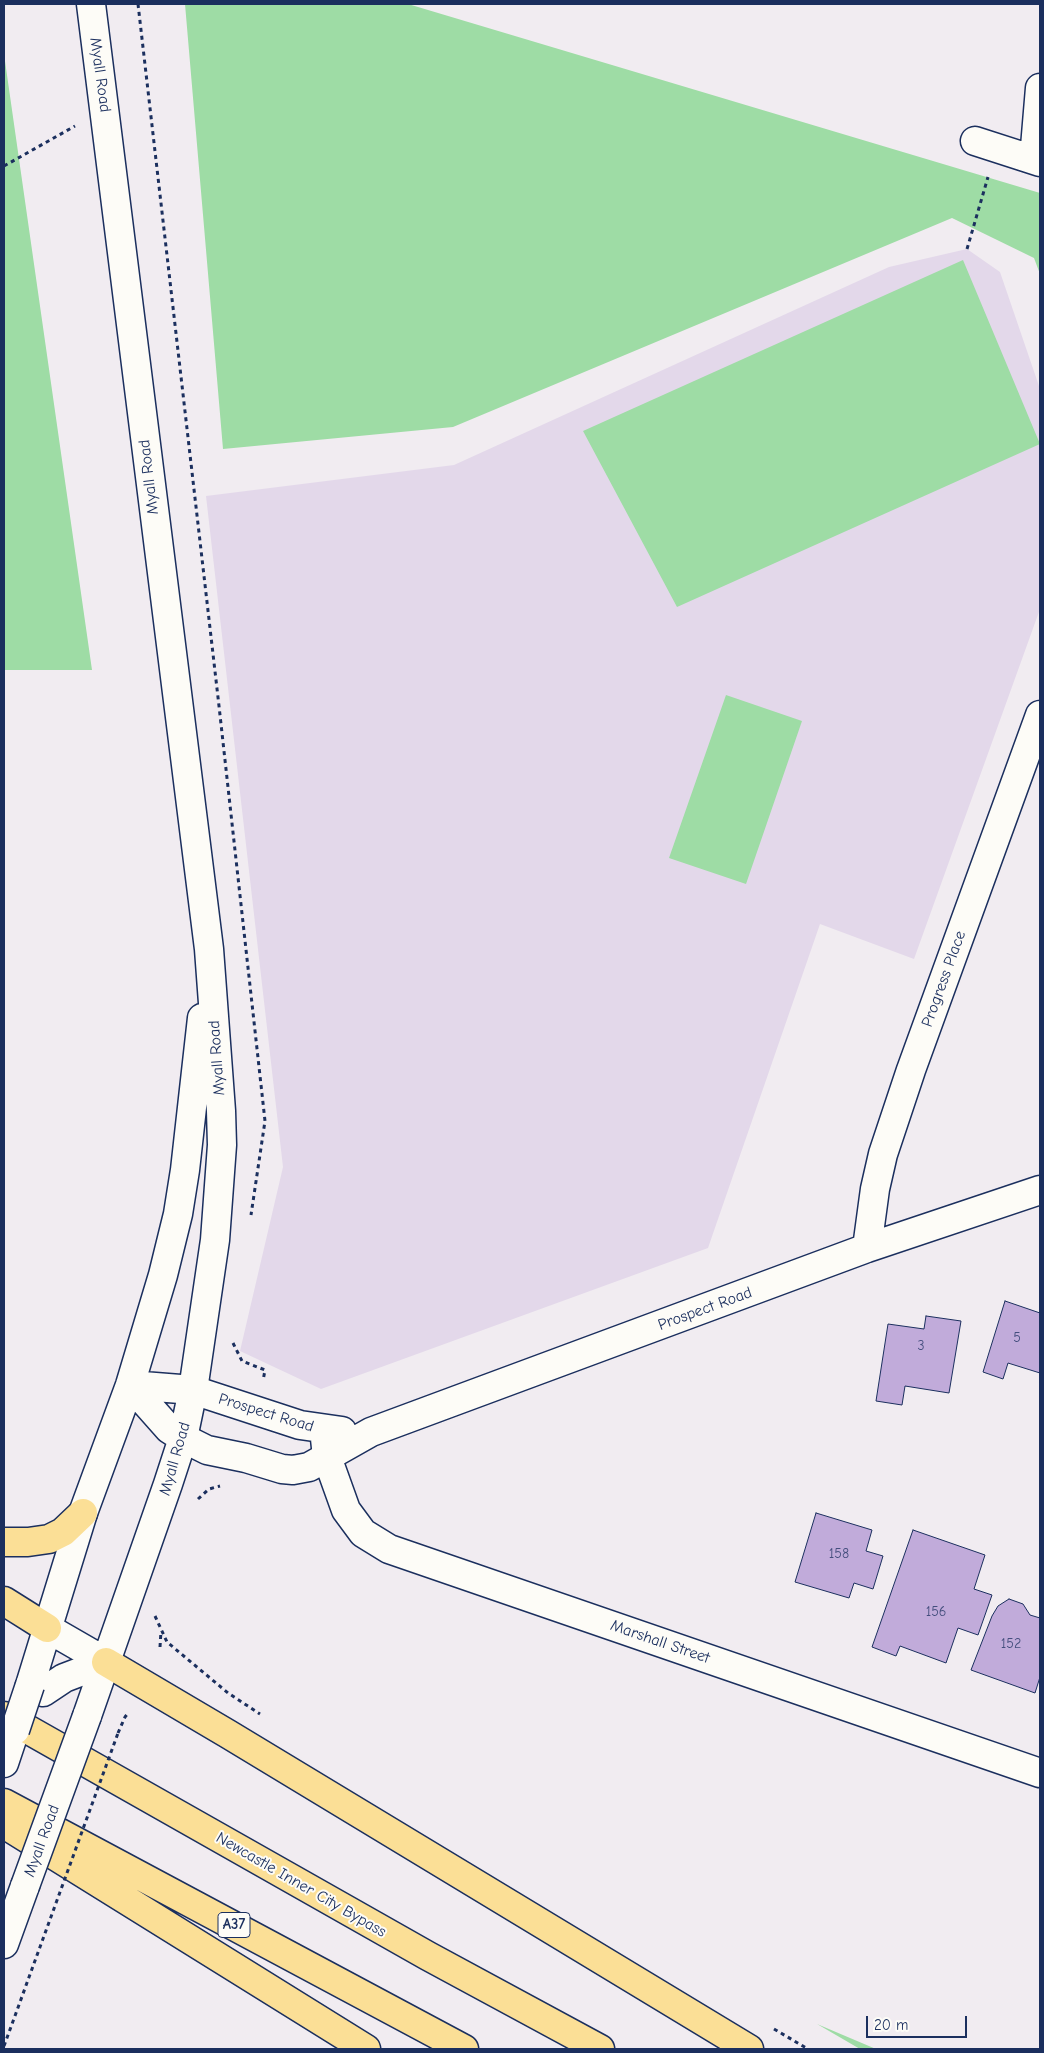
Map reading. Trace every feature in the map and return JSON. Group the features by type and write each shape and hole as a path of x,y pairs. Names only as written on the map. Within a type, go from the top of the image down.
{"highway":[{"path":"4,1542 28,1542 49,1539 63,1532 83,1513"},
{"path":"4,1601 47,1628"},
{"path":"106,1662 749,2049"},
{"name":"Newcastle Inner City Bypass","path":"9,1723 428,1956 600,2049"},
{"name":"A37","path":"4,1803 464,2049"},
{"path":"4,1824 366,2049"}],"main road":[{"name":"Myall Road","path":"4,1944 106,1662 168,1484 182,1438 192,1390 215,1240 222,1145 209,949 163,593 91,4"},
{"path":"986,144 1037,160 1040,88"},
{"name":"Progress Place","path":"867,1248 875,1189 886,1144 1040,715"},
{"name":"Myall Road","path":"36,1689 47,1628 83,1513 130,1385 164,1275 178,1214 186,1161 209,949"},
{"name":"Prospect Road","path":"130,1385 169,1429 182,1438 207,1450 289,1470 309,1467 371,1432 867,1248 1040,1190"},
{"name":"Prospect Road","path":"130,1385 192,1390 300,1426 371,1432"},
{"name":"Marshall Street","path":"324,1429 327,1457 346,1510 362,1533 389,1549 1040,1773"},
{"path":"47,1628 106,1662"},
{"path":"4,1763 9,1723 36,1689 106,1662"}],"path":[{"path":"4,166 105,110"},
{"path":"967,248 986,144"},
{"path":"256,1411 265,1370"},
{"path":"194,1504 209,1489 225,1485 227,1479 246,1458"},
{"path":"154,1614 161,1631 160,1647"},
{"path":"4,2046 118,1733 125,1717 130,1711"}],"shaded area":[{"path":"967,249 1000,272 1040,389 1040,609 914,959 820,924 708,1248 321,1389 240,1351 283,1167 206,496 454,465 889,267"}],"green space":[{"path":"185,4 408,4 1040,193 1040,274 1034,258 952,218 453,427 223,449"},
{"path":"4,54 92,670 4,670"},
{"path":"963,260 1040,444 677,607 583,431"},
{"path":"726,695 802,721 746,884 669,858"},
{"path":"817,2024 876,2049 860,2049"}],"building":[{"path":"1005,1301 1040,1313 1040,1373 1008,1363 1003,1379 983,1372"},
{"path":"926,1316 961,1321 949,1393 905,1386 902,1405 876,1401 888,1324 924,1329"},
{"path":"816,1513 872,1530 866,1551 883,1556 873,1589 854,1583 849,1598 795,1582"},
{"path":"913,1530 985,1555 974,1589 992,1595 978,1635 958,1628 946,1663 900,1646 896,1656 872,1647"},
{"path":"1009,1599 1023,1604 1030,1615 1040,1618 1040,1677 1035,1693 971,1670 992,1616 998,1606"}]}
